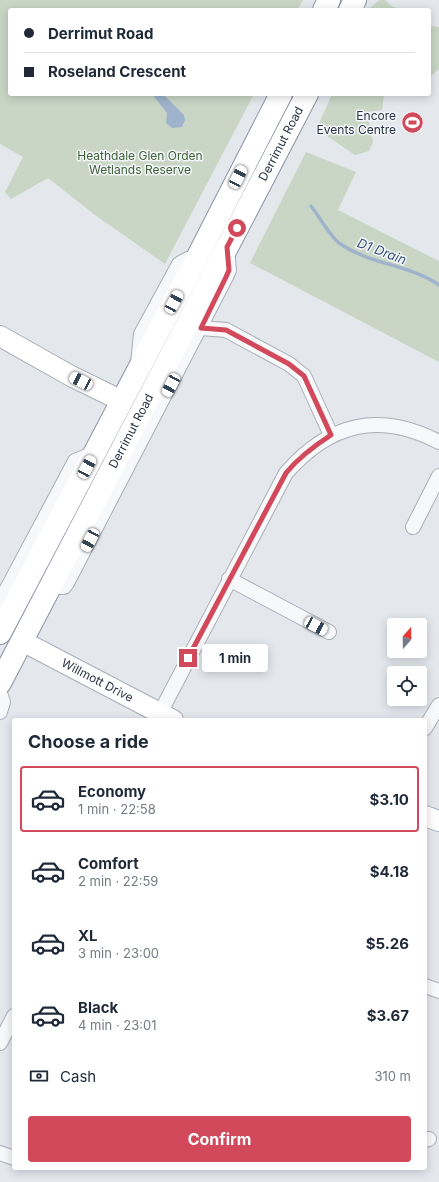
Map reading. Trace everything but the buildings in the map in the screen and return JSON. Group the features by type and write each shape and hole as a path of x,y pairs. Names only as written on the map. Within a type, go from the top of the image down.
{"highway":[{"name":"Derrimut Road","path":"1,632 196,260 280,96"},
{"name":"Derrimut Road","path":"0,683 307,96"},
{"path":"122,401 142,412"},
{"path":"1,632 22,641"}],"street":[{"path":"51,587 64,587 67,583 201,328 229,270 227,247"},
{"path":"201,328 226,330 289,364 304,376 331,435"},
{"path":"0,336 64,372 122,401"},
{"path":"166,716 229,579 286,473 297,459 314,445 331,435 352,428 377,425 401,428 423,434 439,442"},
{"path":"0,602 76,461 94,453"},
{"path":"413,527 439,476"},
{"path":"229,579 329,632"},
{"name":"Willmott Drive","path":"22,641 166,716"},
{"path":"0,693 3,702 0,712"},
{"path":"427,725 439,706"},
{"path":"427,817 439,821"},
{"path":"427,987 439,991"},
{"path":"0,1043 12,1020"},
{"path":"0,1153 12,1157"}],"green space":[{"name":"Heathdale Glen Orden Wetlands Reserve","path":"0,0 303,0 298,8 8,8 8,96 253,96 165,264 95,215 48,178 11,199 5,192 23,157 0,144"},
{"path":"379,0 385,0 393,7 398,8 370,8"},
{"path":"431,26 439,27 439,69 431,76"},
{"path":"331,96 384,96 382,110 367,112 373,142 369,151 355,155 324,134 318,126"},
{"path":"306,152 356,172 338,210 439,261 439,362 250,263"}],"water":[{"path":"154,96 165,96 184,115 185,120 182,127 172,128 166,123 167,113"}],"waterway":[{"name":"D1 Drain","path":"311,206 328,231 339,243 363,256 402,268 427,278 439,285"}],"place":[{"name":"Encore Events Centre","path":"412,123"}],"route":[{"path":"188,658 286,473 297,459 314,445 331,435 313,392 304,376 289,364 226,330 201,328 229,270 227,247 237,228"}]}
